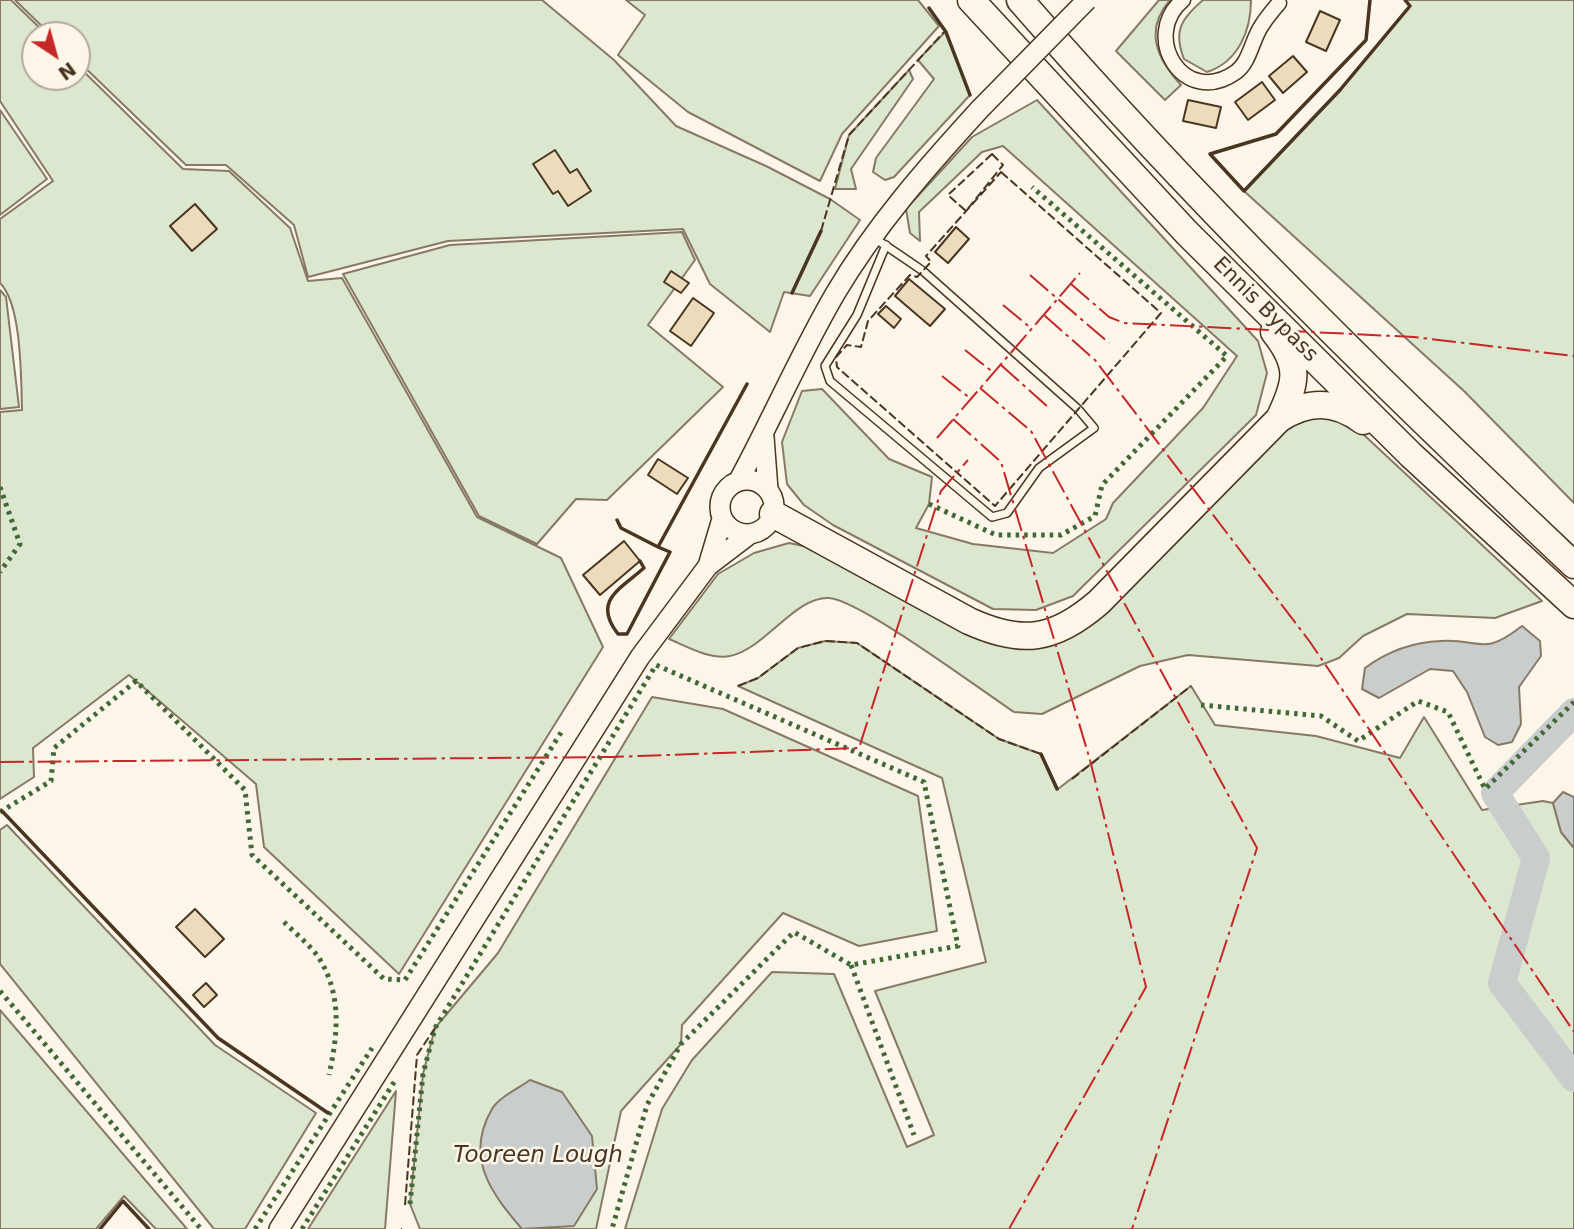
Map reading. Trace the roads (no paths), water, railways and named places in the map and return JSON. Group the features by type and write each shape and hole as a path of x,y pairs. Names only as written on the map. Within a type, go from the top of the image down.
{"highway":[{"name":"Ennis Bypass","path":"971,0 1187,233 1411,455 1574,605"},
{"name":"Ennis Bypass","path":"1020,0 1146,141 1369,369 1574,565"},
{"path":"1187,233 1288,350 1294,368 1294,385 1279,419"},
{"path":"770,502 969,621 998,634 1038,636 1080,619 1279,419 1303,407 1320,403 1336,405 1411,455"}],"main road":[{"path":"739,480 835,295 879,241 926,168 1087,0"},
{"path":"279,1229 640,657 708,565 750,534 761,530 770,502 764,436"},
{"path":"708,565 722,519 719,509 721,497 728,486 739,480 751,480 770,502"},
{"path":"722,519 739,533 750,534"}],"street":[{"path":"1183,0 1175,7 1165,32 1168,54 1184,77 1198,82 1226,78 1239,71 1261,26 1279,4"}],"lane":[{"path":"879,241 923,271 1078,409 1094,428 1039,468 1007,513 992,517 830,381 825,366 858,315 879,241"}],"water":[{"path":"1522,626 1540,641 1541,656 1519,687 1521,724 1512,742 1498,745 1485,737 1467,692 1453,671 1430,669 1379,698 1362,689 1365,668 1401,648 1441,641 1490,644"},
{"path":"1563,792 1574,797 1574,848 1561,832 1553,803"},
{"name":"Tooreen Lough","path":"530,1080 562,1092 592,1136 597,1189 574,1226 522,1229 500,1202 485,1173 481,1159 481,1143 484,1126 492,1109 504,1097"}],"waterway":[{"path":"1574,712 1495,793 1536,858 1502,983 1574,1078"}]}
